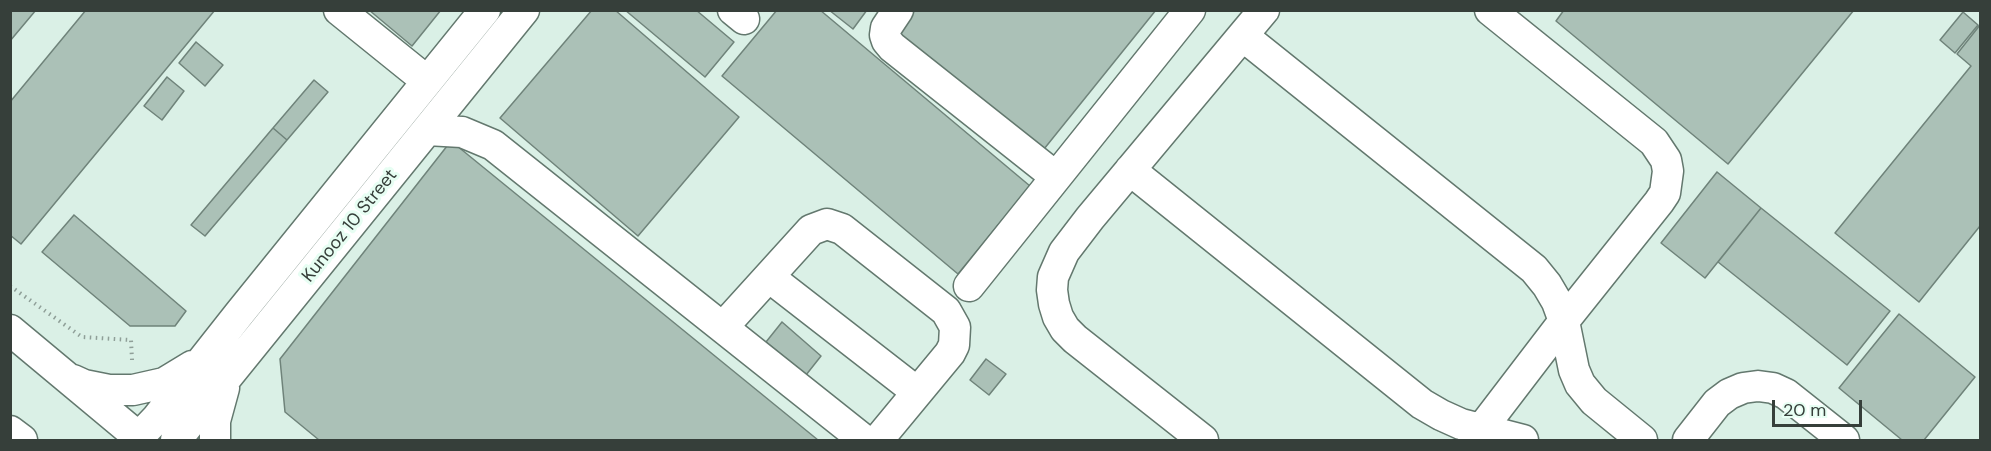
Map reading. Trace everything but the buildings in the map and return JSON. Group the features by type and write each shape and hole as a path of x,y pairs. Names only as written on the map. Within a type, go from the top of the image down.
{"street":[{"path":"339,10 427,81"},
{"name":"Kunooz 10 Street","path":"140,439 485,10"},
{"name":"Kunooz 10 Street","path":"176,441 524,10"},
{"path":"969,286 1190,10"},
{"path":"1203,441 1065,329 1054,304 1053,277 1064,252 1264,10"},
{"path":"1477,435 1665,193 1668,171 1666,160 1654,142 1490,10"},
{"path":"886,14 885,34 891,47 1056,177"},
{"path":"1243,36 1534,269 1557,302 1564,321 1569,356 1580,384 1594,401 1642,441"},
{"path":"427,130 462,132 493,145 864,441"},
{"path":"1130,170 1422,404 1477,435 1523,441"},
{"path":"723,327 811,230 827,224 842,229 946,311 955,327 954,345 950,353 878,441"},
{"path":"769,277 917,392"},
{"path":"10,330 140,439"},
{"path":"62,375 84,385 108,390 134,390 164,383 192,367 214,345"},
{"path":"215,441 215,421 220,396 231,373"},
{"path":"1688,441 1717,403 1743,388 1758,386 1773,388 1786,394 1844,441"},
{"path":"10,431 22,441"}],"path":[{"path":"10,286 82,337 131,340 134,390"}]}
